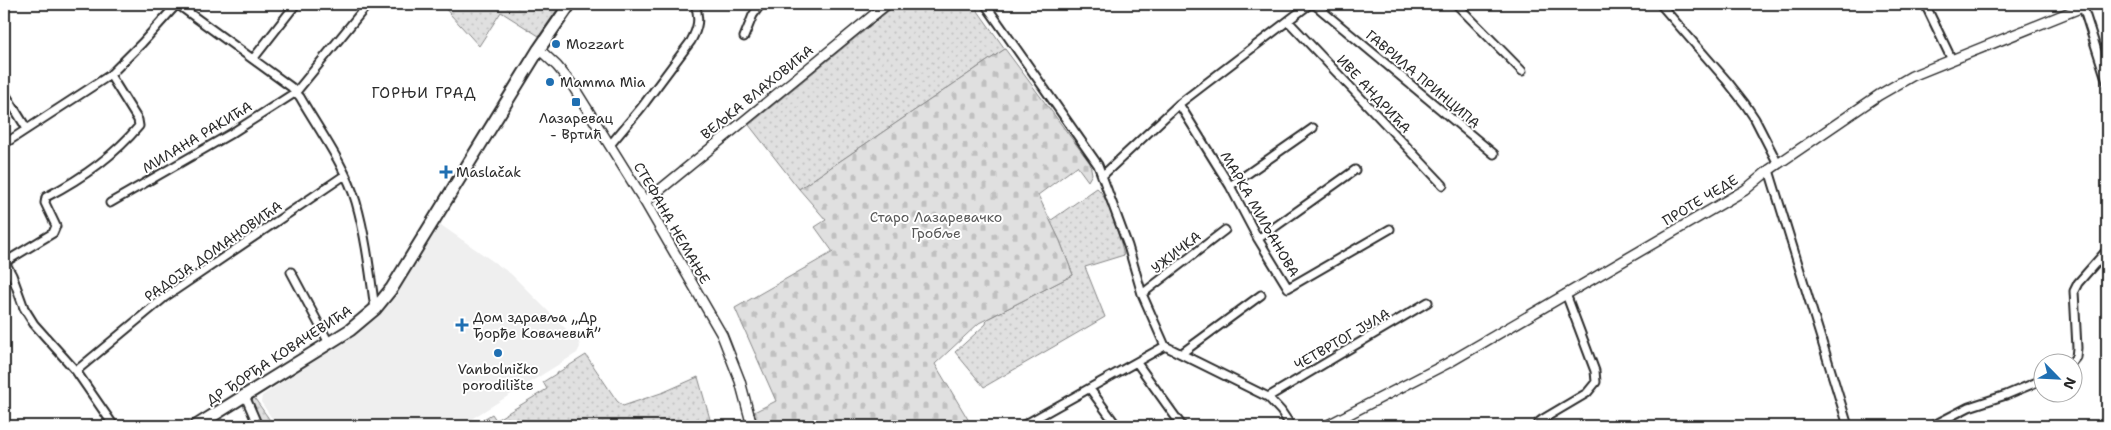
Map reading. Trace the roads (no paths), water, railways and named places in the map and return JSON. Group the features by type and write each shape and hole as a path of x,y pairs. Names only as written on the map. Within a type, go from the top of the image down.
{"main road":[{"name":"ДР ЂОРЂА КОВАЧЕВИЋА","path":"196,426 329,344 350,330 374,309 392,288 539,49 570,4"}],"street":[{"path":"4,144 110,75 177,4 296,92 345,175 356,202 367,253 374,309"},
{"path":"253,59 296,4"},
{"name":"МИЛАНА РАКИЋА","path":"110,203 232,132 296,92 368,4"},
{"path":"610,145 641,108 691,41 699,21 696,4"},
{"path":"744,37 753,15 761,4"},
{"name":"ВЕЉКА ВЛАХОВИЋА","path":"645,202 886,4"},
{"path":"985,4 1098,164 1128,246 1142,294 1165,346 1268,397 1291,426"},
{"path":"1102,176 1179,104 1310,4"},
{"name":"ГАВРИЛА ПРИНЦИПА","path":"1314,4 1494,154"},
{"path":"1456,4 1522,71"},
{"path":"1660,4 1745,104 1755,119 1778,164"},
{"path":"1924,4 1952,60"},
{"path":"2087,5 2107,82"},
{"name":"ПРОТЕ ЧЕДЕ","path":"1326,426 1448,363 1746,190 1769,170 1912,76 2087,5"},
{"name":"ИВЕ АНДРИЋА","path":"1288,21 1443,185"},
{"name":"СТЕФАНА НЕМАЊЕ","path":"539,49 571,83 645,202 722,335 740,381 752,426"},
{"path":"110,75 138,120 139,126 101,162 71,184 46,197 45,203 56,226 53,233 5,261 12,274 24,308 34,324 76,371 114,426"},
{"path":"4,92 27,129"},
{"name":"МАРКА МИЉАНОВА","path":"1179,104 1230,186 1258,239 1288,288 1390,228"},
{"path":"1230,186 1313,128"},
{"path":"1258,239 1356,170"},
{"path":"1769,170 1848,426"},
{"name":"РАДОЈА ДОМАНОВИЋА","path":"76,371 165,296 345,175"},
{"name":"УЖИЧКА","path":"1142,294 1225,230"},
{"path":"2077,352 2074,291 2078,283 2107,250"},
{"path":"291,272 329,344"},
{"path":"4,280 12,274"},
{"path":"1182,353 1261,294"},
{"path":"1539,426 1543,419 1587,393 1596,382 1595,371 1566,294"},
{"name":"ЧЕТВРТОГ ЈУЛА","path":"1268,397 1428,302"},
{"path":"1022,426 1037,423 1090,389 1165,346"},
{"path":"1137,363 1182,426"},
{"path":"1932,426 1969,407 2034,383"},
{"path":"1090,389 1117,426"},
{"path":"245,396 258,426"}],"place":[{"name":"Mozzart","path":"556,44"},
{"name":"Mamma Mia","path":"550,82"},
{"name":"Лазаревац - Вртић","path":"576,102"},
{"name":"Maslačak","path":"446,172"},
{"name":"Дом здравља „Др Ђорђе Ковачевић”","path":"462,325"},
{"name":"Vanbolničko porodilište","path":"498,353"}],"district":[{"name":"ГОРЊИ ГРАД","path":"424,93"}],"park label":[{"name":"Старо Лазаревачко Гробље","path":"936,226"}]}
